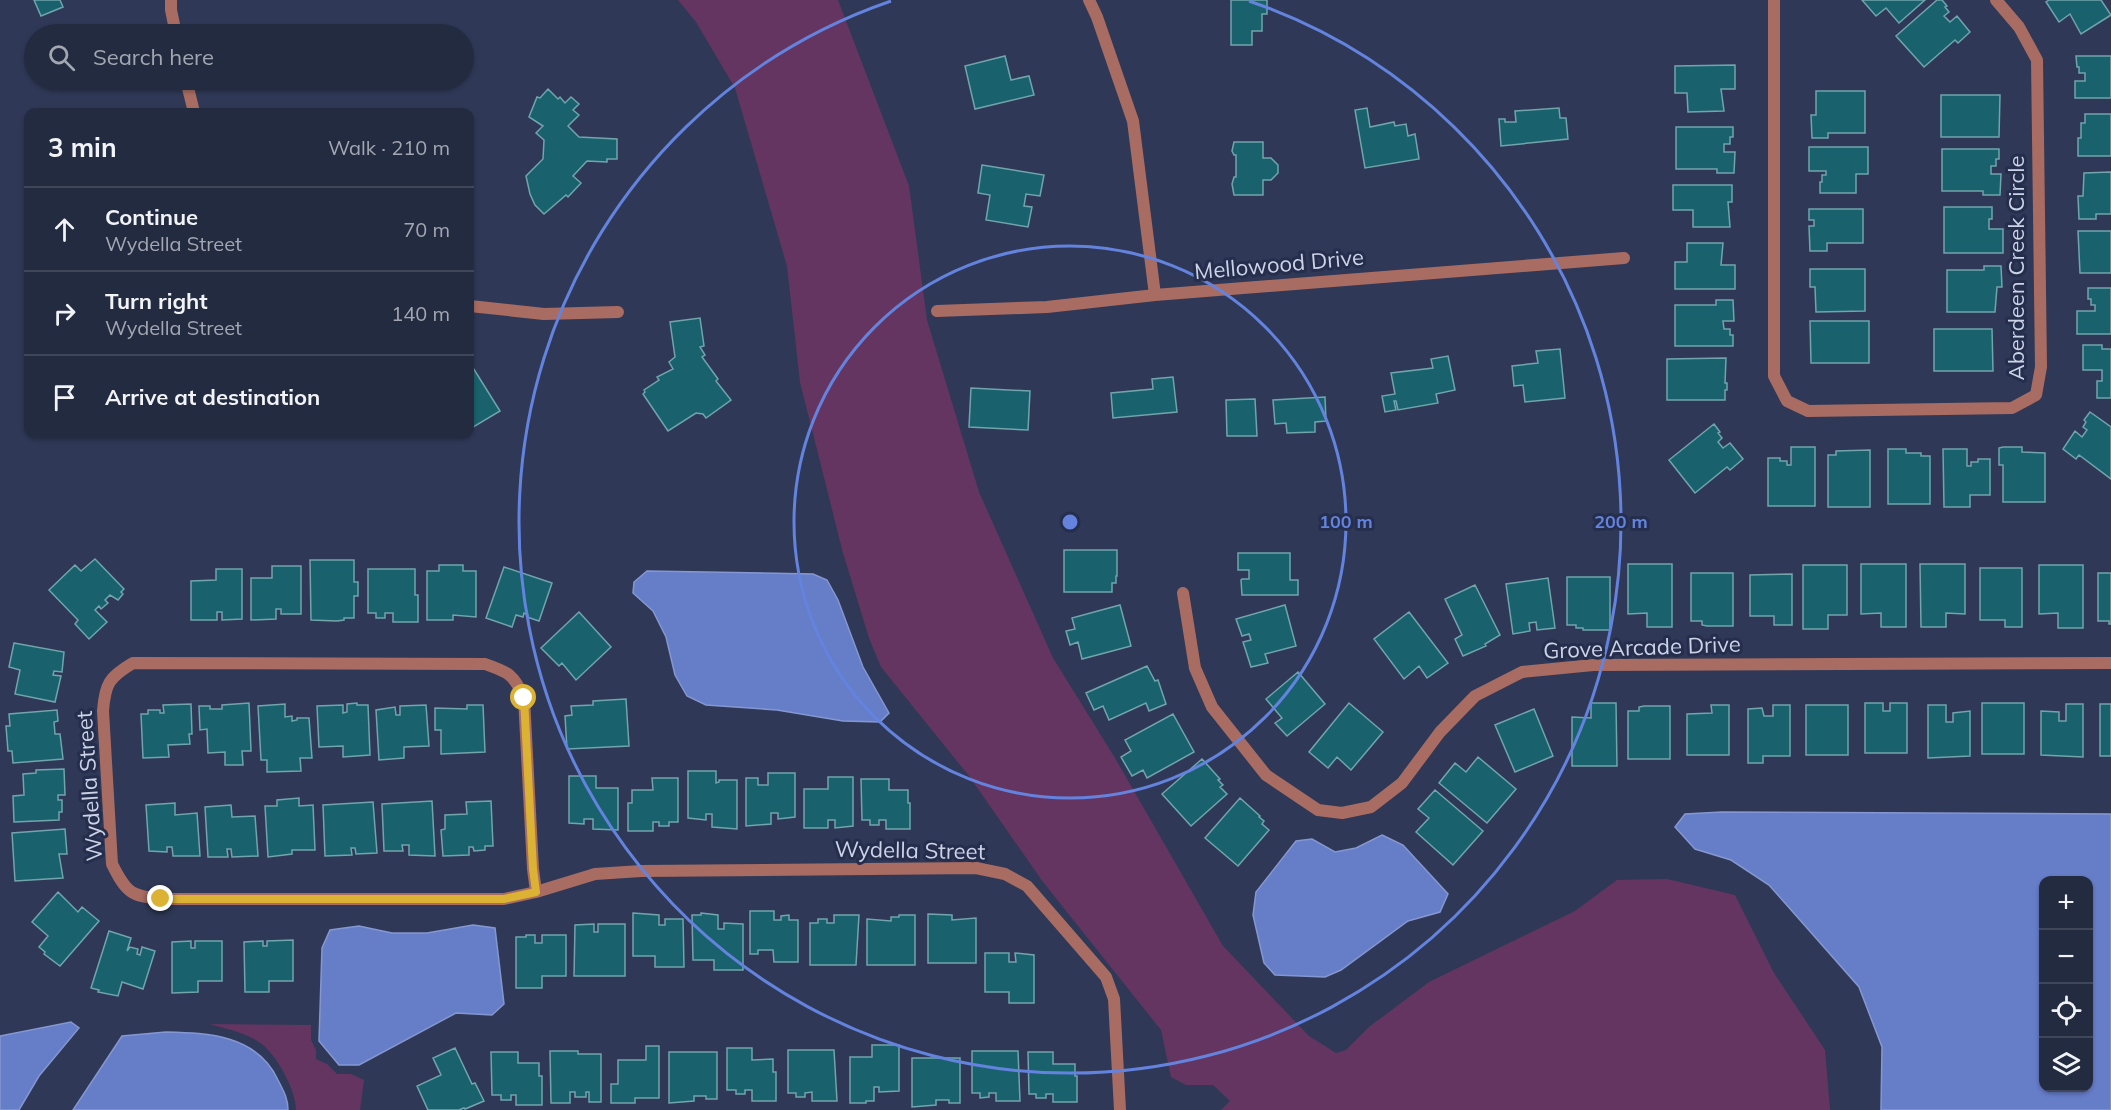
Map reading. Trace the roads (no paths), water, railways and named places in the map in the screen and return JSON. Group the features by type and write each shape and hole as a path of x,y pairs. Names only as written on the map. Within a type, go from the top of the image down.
{"street":[{"path":"171,0 174,24"},
{"path":"1089,0 1133,121 1155,295"},
{"name":"Aberdeen Creek Circle","path":"1774,0 1774,376 1787,401 1808,411 2012,408 2036,395 2041,368 2037,60 2019,27 1996,0"},
{"path":"188,90 193,108"},
{"name":"Mellowood Drive","path":"937,311 1047,307 1155,295 1624,258"},
{"path":"474,306 544,314 618,312"},
{"name":"Grove Arcade Drive","path":"1183,593 1195,668 1212,707 1266,775 1317,810 1342,813 1371,807 1402,783 1440,732 1475,696 1522,672 1593,665 2111,663"},
{"name":"Wydella Street","path":"536,892 524,698 518,682 508,672 485,664 133,663 117,672 105,689 103,711 112,864 122,885 139,897 161,899 504,899 536,892 595,874 641,871 976,868 1005,874 1027,886 1106,977 1114,999 1120,1110"}],"water":[{"path":"647,571 813,574 827,580 838,600 863,667 889,713 880,722 843,721 777,710 706,705 687,696 675,675 666,637 653,611 633,593 634,582"},
{"path":"1722,812 2111,814 2111,1110 1881,1110 1882,1047 1859,987 1769,885 1731,860 1695,849 1675,827 1685,814"},
{"path":"1382,835 1403,845 1448,894 1440,912 1408,921 1341,970 1325,977 1275,975 1264,963 1253,915 1256,892 1296,841 1312,839 1335,852 1356,848"},
{"path":"473,925 495,928 504,1004 492,1015 456,1013 359,1065 339,1065 319,1041 322,948 330,930 359,926 392,933 427,933"},
{"path":"71,1022 79,1028 39,1076 19,1110 0,1110 0,1036"},
{"path":"166,1032 215,1036 245,1045 269,1065 285,1094 288,1110 73,1110 122,1036"}]}
